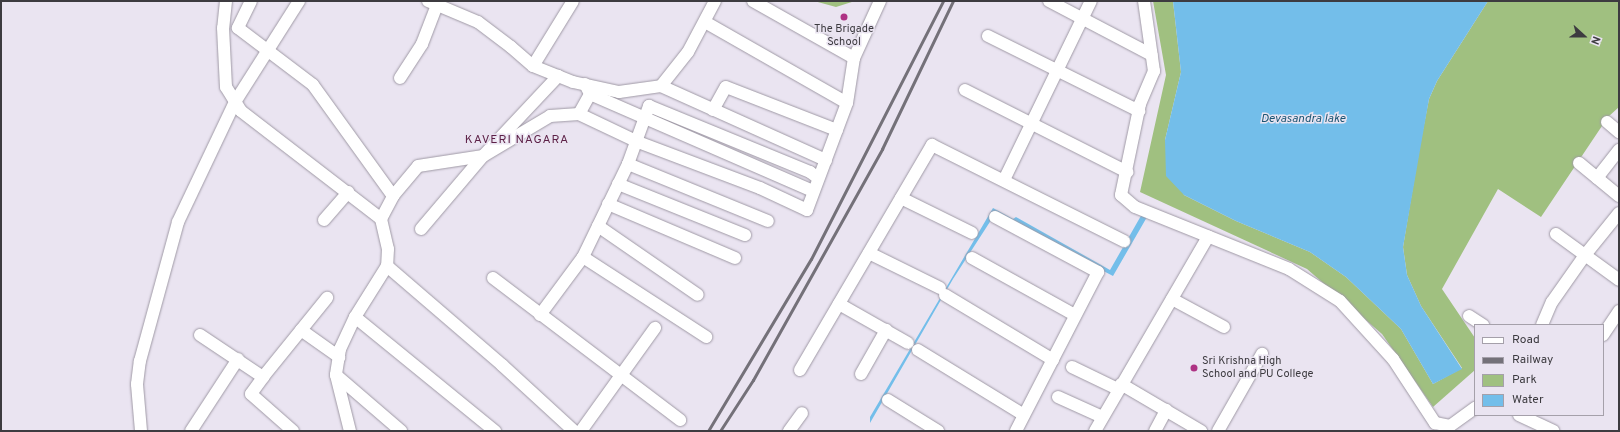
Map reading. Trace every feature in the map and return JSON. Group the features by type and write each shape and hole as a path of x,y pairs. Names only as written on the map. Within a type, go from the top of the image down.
{"street":[{"path":"226,1 223,28 226,87 241,111 348,192 381,219 388,249 387,266 355,317 339,357 336,375 350,431"},
{"path":"251,1 238,28 313,85 393,196"},
{"path":"141,431 137,384 140,361 168,254 178,222 236,102 300,1"},
{"path":"533,66 573,1"},
{"path":"661,86 688,52 715,1"},
{"path":"753,1 854,58"},
{"path":"381,219 393,196 418,166 483,156 550,116 579,114 638,142 760,188 807,210 848,103 854,58 880,1"},
{"path":"1049,1 1152,55"},
{"path":"1004,180 1091,1"},
{"path":"1144,1 1154,71 1139,111 1121,195 1135,207 1289,269 1340,301 1393,359 1437,427 1450,426 1474,409"},
{"path":"400,78 422,44 433,3 478,22 512,47 533,66 587,89 643,119 813,191"},
{"path":"705,22 848,103"},
{"path":"988,36 1139,111"},
{"path":"421,229 483,156 558,76"},
{"path":"587,89 619,92 661,86 826,160"},
{"path":"713,110 726,87 837,130"},
{"path":"579,114 587,89"},
{"path":"965,90 1127,172"},
{"path":"540,316 583,258 638,142 643,119 652,105 776,157 818,178"},
{"path":"1607,122 1619,132"},
{"path":"800,370 932,145 1124,241"},
{"path":"1597,178 1619,150"},
{"path":"760,188 776,157"},
{"path":"1580,163 1619,196"},
{"path":"628,164 768,221"},
{"path":"618,184 745,234"},
{"path":"324,220 348,192"},
{"path":"901,198 972,233"},
{"path":"608,204 735,258"},
{"path":"1542,324 1552,302 1585,255 1619,213"},
{"path":"995,217 1098,272 1016,431"},
{"path":"598,226 698,295"},
{"path":"1556,234 1619,280"},
{"path":"1094,431 1208,236"},
{"path":"869,252 943,291 1052,360"},
{"path":"583,258 706,337"},
{"path":"972,258 1075,315"},
{"path":"387,266 502,365 574,431"},
{"path":"493,278 540,316 680,420"},
{"path":"293,431 251,394 327,298"},
{"path":"1172,299 1224,327"},
{"path":"839,304 913,346 1024,415"},
{"path":"1604,333 1619,311"},
{"path":"1469,316 1481,324"},
{"path":"355,317 495,431"},
{"path":"582,431 655,328"},
{"path":"301,330 339,357"},
{"path":"860,374 886,330"},
{"path":"200,335 264,376"},
{"path":"1218,431 1262,354"},
{"path":"191,431 238,359"},
{"path":"1072,367 1119,387 1166,410 1201,431"},
{"path":"336,375 401,431"},
{"path":"1058,397 1102,417"},
{"path":"888,400 938,431"},
{"path":"1155,431 1166,410"},
{"path":"789,431 802,413"},
{"path":"1521,416 1553,431"}],"green space":[{"path":"814,1 855,1 836,7"},
{"path":"1153,1 1173,1 1181,72 1165,140 1184,195 1236,221 1310,252 1346,277 1401,329 1433,384 1462,368 1421,306 1407,275 1403,247 1429,99 1437,81 1488,1 1619,1 1619,107 1608,117 1541,217 1498,189 1442,289 1474,337 1474,371 1433,407 1382,334 1307,269 1140,192 1166,75"}],"water":[{"name":"Devasandra lake","path":"1173,1 1488,1 1437,81 1429,99 1403,247 1407,275 1421,306 1462,369 1433,384 1401,329 1346,277 1310,252 1236,221 1184,195 1166,176 1165,140 1181,72"},
{"path":"993,208 1013,219 1016,217 1110,270 1142,214 1147,217 1113,276 995,214 953,279 870,423 870,417"}],"railway":[{"path":"708,431 811,259 943,1"},
{"path":"720,431 753,380 882,149 953,1"}],"place":[{"name":"The Brigade School","path":"844,17"},
{"name":"Sri Krishna High School and PU College","path":"1194,368"}],"district":[{"name":"KAVERI NAGARA","path":"517,141"}]}
